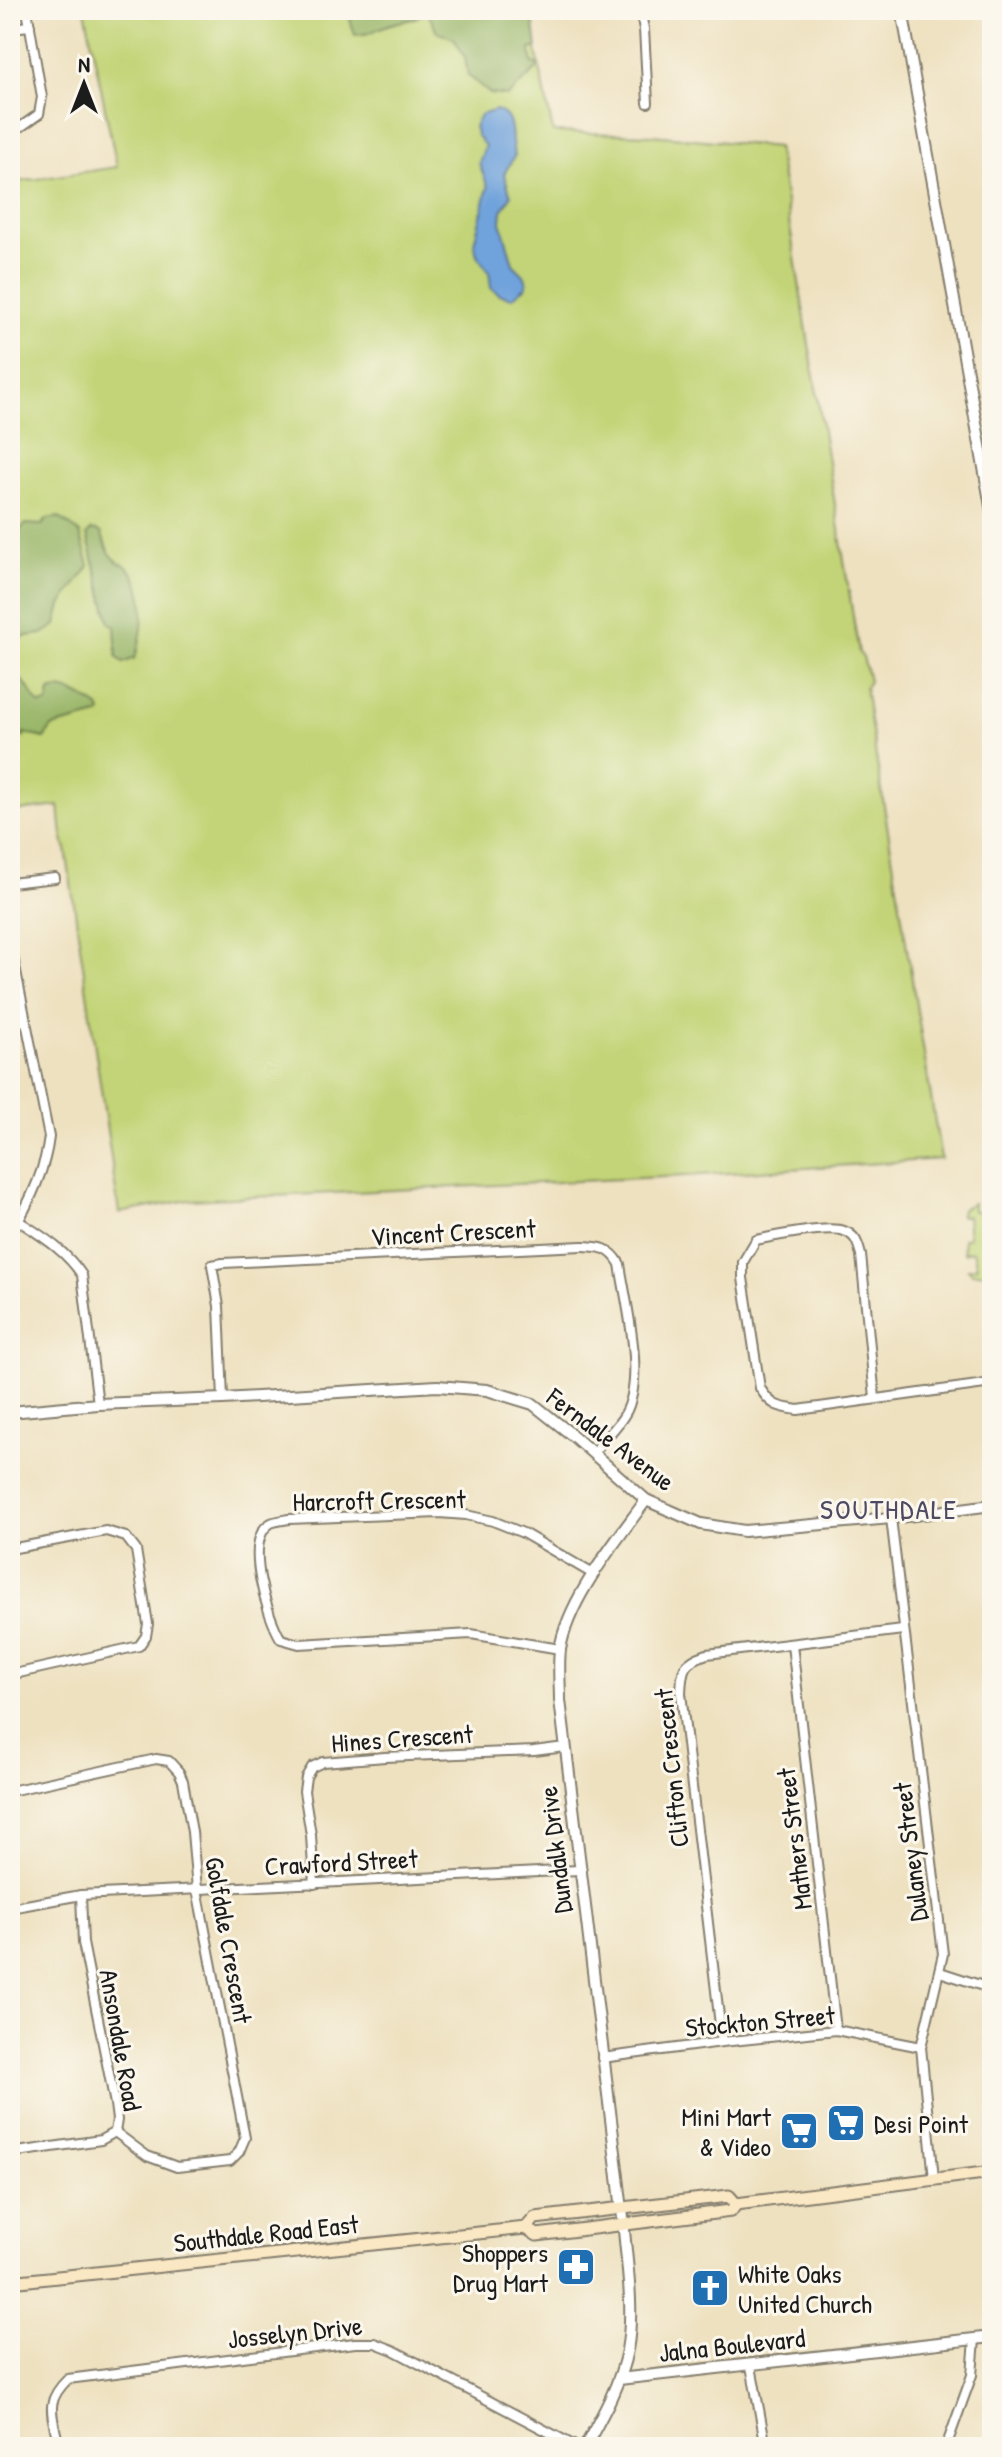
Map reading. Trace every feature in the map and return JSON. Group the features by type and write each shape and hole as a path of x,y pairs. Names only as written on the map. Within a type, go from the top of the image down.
{"main road":[{"name":"Southdale Road East","path":"526,2228 535,2218 731,2211 736,2204 992,2172"},
{"name":"Southdale Road East","path":"10,2282 526,2228 537,2235 729,2196 736,2204"}],"street":[{"path":"10,128 22,126 39,114 42,97 27,10"},
{"path":"640,10 648,103"},
{"path":"902,10 988,465 992,512"},
{"path":"10,28 30,26"},
{"path":"10,883 55,878"},
{"path":"10,941 49,1137 43,1168 10,1235"},
{"path":"10,1022 26,1021"},
{"path":"19,1221 71,1259 82,1275 98,1404"},
{"path":"875,1398 857,1239 845,1231 829,1229 756,1240 743,1262 743,1278 760,1388 767,1400 781,1408 798,1410 992,1383"},
{"name":"Vincent Crescent","path":"223,1399 219,1306 212,1265 582,1246 606,1248 620,1264 636,1374 626,1413 593,1453"},
{"name":"Ferndale Avenue","path":"10,1412 98,1404 437,1386 487,1390 533,1404 646,1500 701,1524 744,1531 992,1505"},
{"name":"Dundalk Drive","path":"622,2217 565,1747 560,1700 560,1649 572,1614 593,1574 646,1500"},
{"name":"Harcroft Crescent","path":"560,1649 471,1634 299,1644 281,1639 272,1625 256,1555 259,1536 270,1523 289,1519 439,1513 466,1515 493,1521 523,1533 593,1574"},
{"name":"Dulaney Street","path":"891,1518 943,1954 921,2047 934,2179"},
{"path":"10,1549 106,1531 126,1537 136,1550 148,1624 146,1636 139,1646 10,1675"},
{"name":"Clifton Crescent","path":"722,2042 681,1693 682,1673 690,1659 707,1654 903,1630"},
{"name":"Mathers Street","path":"792,1644 836,2030"},
{"name":"Hines Crescent","path":"314,1884 304,1791 306,1777 312,1767 323,1762 565,1747"},
{"name":"Golfdale Crescent","path":"10,1791 156,1759 169,1761 183,1781 197,1889 245,2138 239,2152 230,2161 177,2167 147,2156 115,2132"},
{"name":"Crawford Street","path":"10,1908 81,1895 579,1870"},
{"name":"Ansondale Road","path":"10,2153 101,2140 115,2132 115,2104 83,1943 81,1895"},
{"path":"940,1972 992,1989"},
{"name":"Stockton Street","path":"602,2058 836,2030 921,2047"},
{"name":"Jalna Boulevard","path":"585,2447 619,2379 628,2348 630,2297 622,2217"},
{"name":"Jalna Boulevard","path":"619,2379 992,2337"},
{"path":"946,2447 972,2375 975,2339"},
{"name":"Josselyn Drive","path":"59,2447 51,2406 55,2392 68,2379 375,2343 577,2447"},
{"path":"751,2366 766,2447"}],"green space":[{"path":"85,10 528,10 553,132 652,135 777,147 859,653 863,657 869,681 865,688 941,1159 684,1176 189,1200 119,1213 59,806 10,812 10,183 117,167"},
{"path":"347,10 532,10 537,47 530,49 537,69 508,96 490,94 468,75 465,57 454,38 437,32 427,11 413,19 355,35"},
{"path":"59,517 80,533 89,566 61,605 56,625 42,634 10,638 10,569 15,564 15,537 26,524 42,525 47,519"},
{"path":"92,530 101,532 110,554 134,576 142,598 142,623 135,658 123,663 117,657 115,626 110,623 87,535"},
{"path":"10,671 11,675 25,683 40,705 48,703 50,691 62,689 88,700 101,712 52,727 44,738 24,733 24,737 10,732"},
{"path":"992,1202 992,1273 972,1273 968,1269 977,1267 973,1251 964,1253 963,1239 969,1237 967,1216 960,1216 960,1213 973,1203 973,1211 985,1211 985,1203"}],"water":[{"path":"496,110 503,113 510,123 515,155 504,174 511,196 502,211 501,222 513,264 527,282 526,287 512,298 491,288 489,272 477,255 474,243 488,187 479,163 485,146 474,127 480,115"}],"place":[{"name":"Desi Point","path":"846,2123"},
{"name":"Mini Mart & Video","path":"799,2131"},
{"name":"Shoppers Drug Mart","path":"576,2267"},
{"name":"White Oaks United Church","path":"710,2288"}],"district":[{"name":"SOUTHDALE","path":"889,1509"}]}
